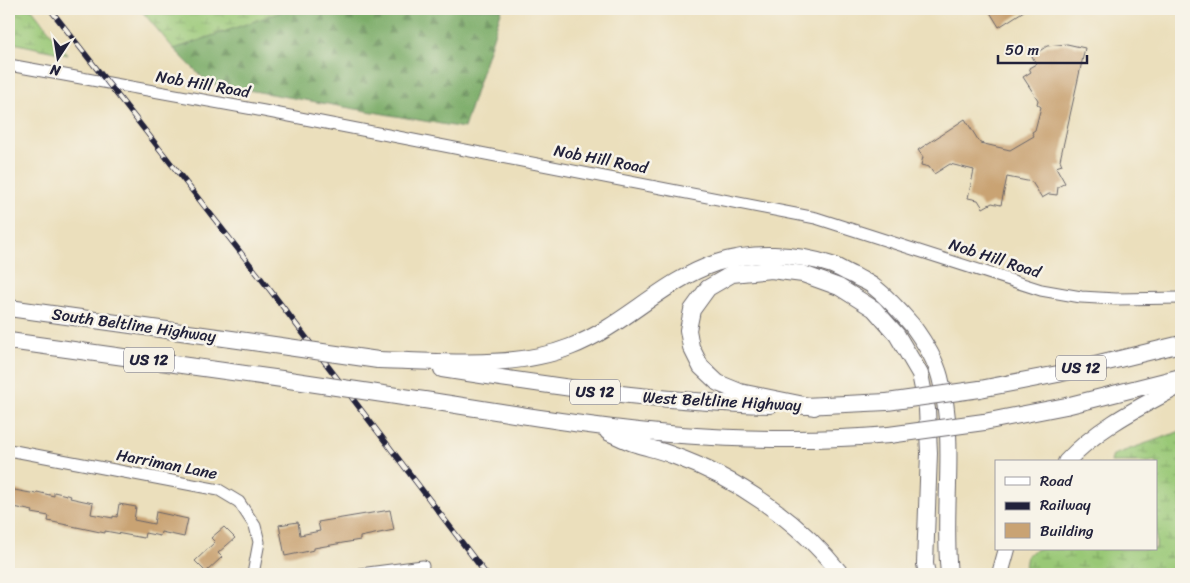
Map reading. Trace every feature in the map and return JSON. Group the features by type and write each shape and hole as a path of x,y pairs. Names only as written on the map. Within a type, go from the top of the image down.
{"highway":[{"path":"378,360 491,362 531,358 570,347 607,329 680,279 716,263 755,255 795,256 833,266 872,285 899,309 924,341 940,375 949,443 947,519 949,574"},
{"path":"814,407 740,392 718,383 701,367 691,347 688,330 692,310 708,288 732,274 771,270 803,274 839,287 874,309 897,335 920,374 927,409 929,453 925,564 927,574"},
{"name":"South Beltline Highway","path":"9,308 260,343"},
{"name":"South Beltline Highway","path":"9,341 592,425"},
{"name":"West Beltline Highway","path":"260,343 617,395 739,405 814,407 887,402 980,390 1058,374 1181,344"},
{"name":"US 12","path":"592,425 681,435 781,440 840,439 889,435 984,422 1066,406 1181,377"},
{"path":"1068,460 1080,445 1118,418 1181,385"},
{"path":"592,425 634,443 684,460 754,496 780,513 804,534 841,574"},
{"path":"1000,574 1008,550"}],"street":[{"name":"Nob Hill Road","path":"9,66 290,116 816,218 1041,290 1081,297 1116,299 1181,298"},
{"name":"Harriman Lane","path":"9,450 219,490 239,502 255,526 259,542 253,574"},
{"path":"360,574 423,566"}],"green space":[{"path":"9,9 32,9 68,55 9,42"},
{"path":"140,9 284,9 281,12 174,49"},
{"path":"284,9 502,9 464,128 208,83 174,49 281,12"},
{"path":"1181,431 1181,574 1024,574 1027,555 1035,550 1158,550 1158,460 1112,460 1113,455"}],"building":[{"path":"988,9 1027,9 999,27"},
{"path":"1067,44 1085,48 1060,160 1062,165 1056,167 1065,183 1058,187 1057,195 1049,194 1042,198 1032,182 1007,177 1001,205 992,203 983,208 978,200 968,198 974,170 950,164 934,174 929,167 921,165 923,157 918,150 965,119 980,143 1010,150 1034,136 1032,132 1035,130 1041,107 1037,104 1038,100 1023,77 1031,72 1029,68 1036,64 1032,56 1047,46"},
{"path":"9,489 54,496 54,492 71,496 70,498 93,503 91,514 113,518 113,516 117,517 119,504 136,507 134,520 154,524 156,512 188,519 184,537 161,532 160,536 145,533 144,538 105,531 105,533 48,521 49,516 9,506"},
{"path":"390,510 394,530 360,537 360,540 314,548 314,550 285,556 279,525 298,522 300,535 320,531 318,522"},
{"path":"224,527 235,538 218,553 222,557 206,572 195,561 215,542 211,538"}],"railway":[{"path":"50,9 270,290 486,574"}]}
